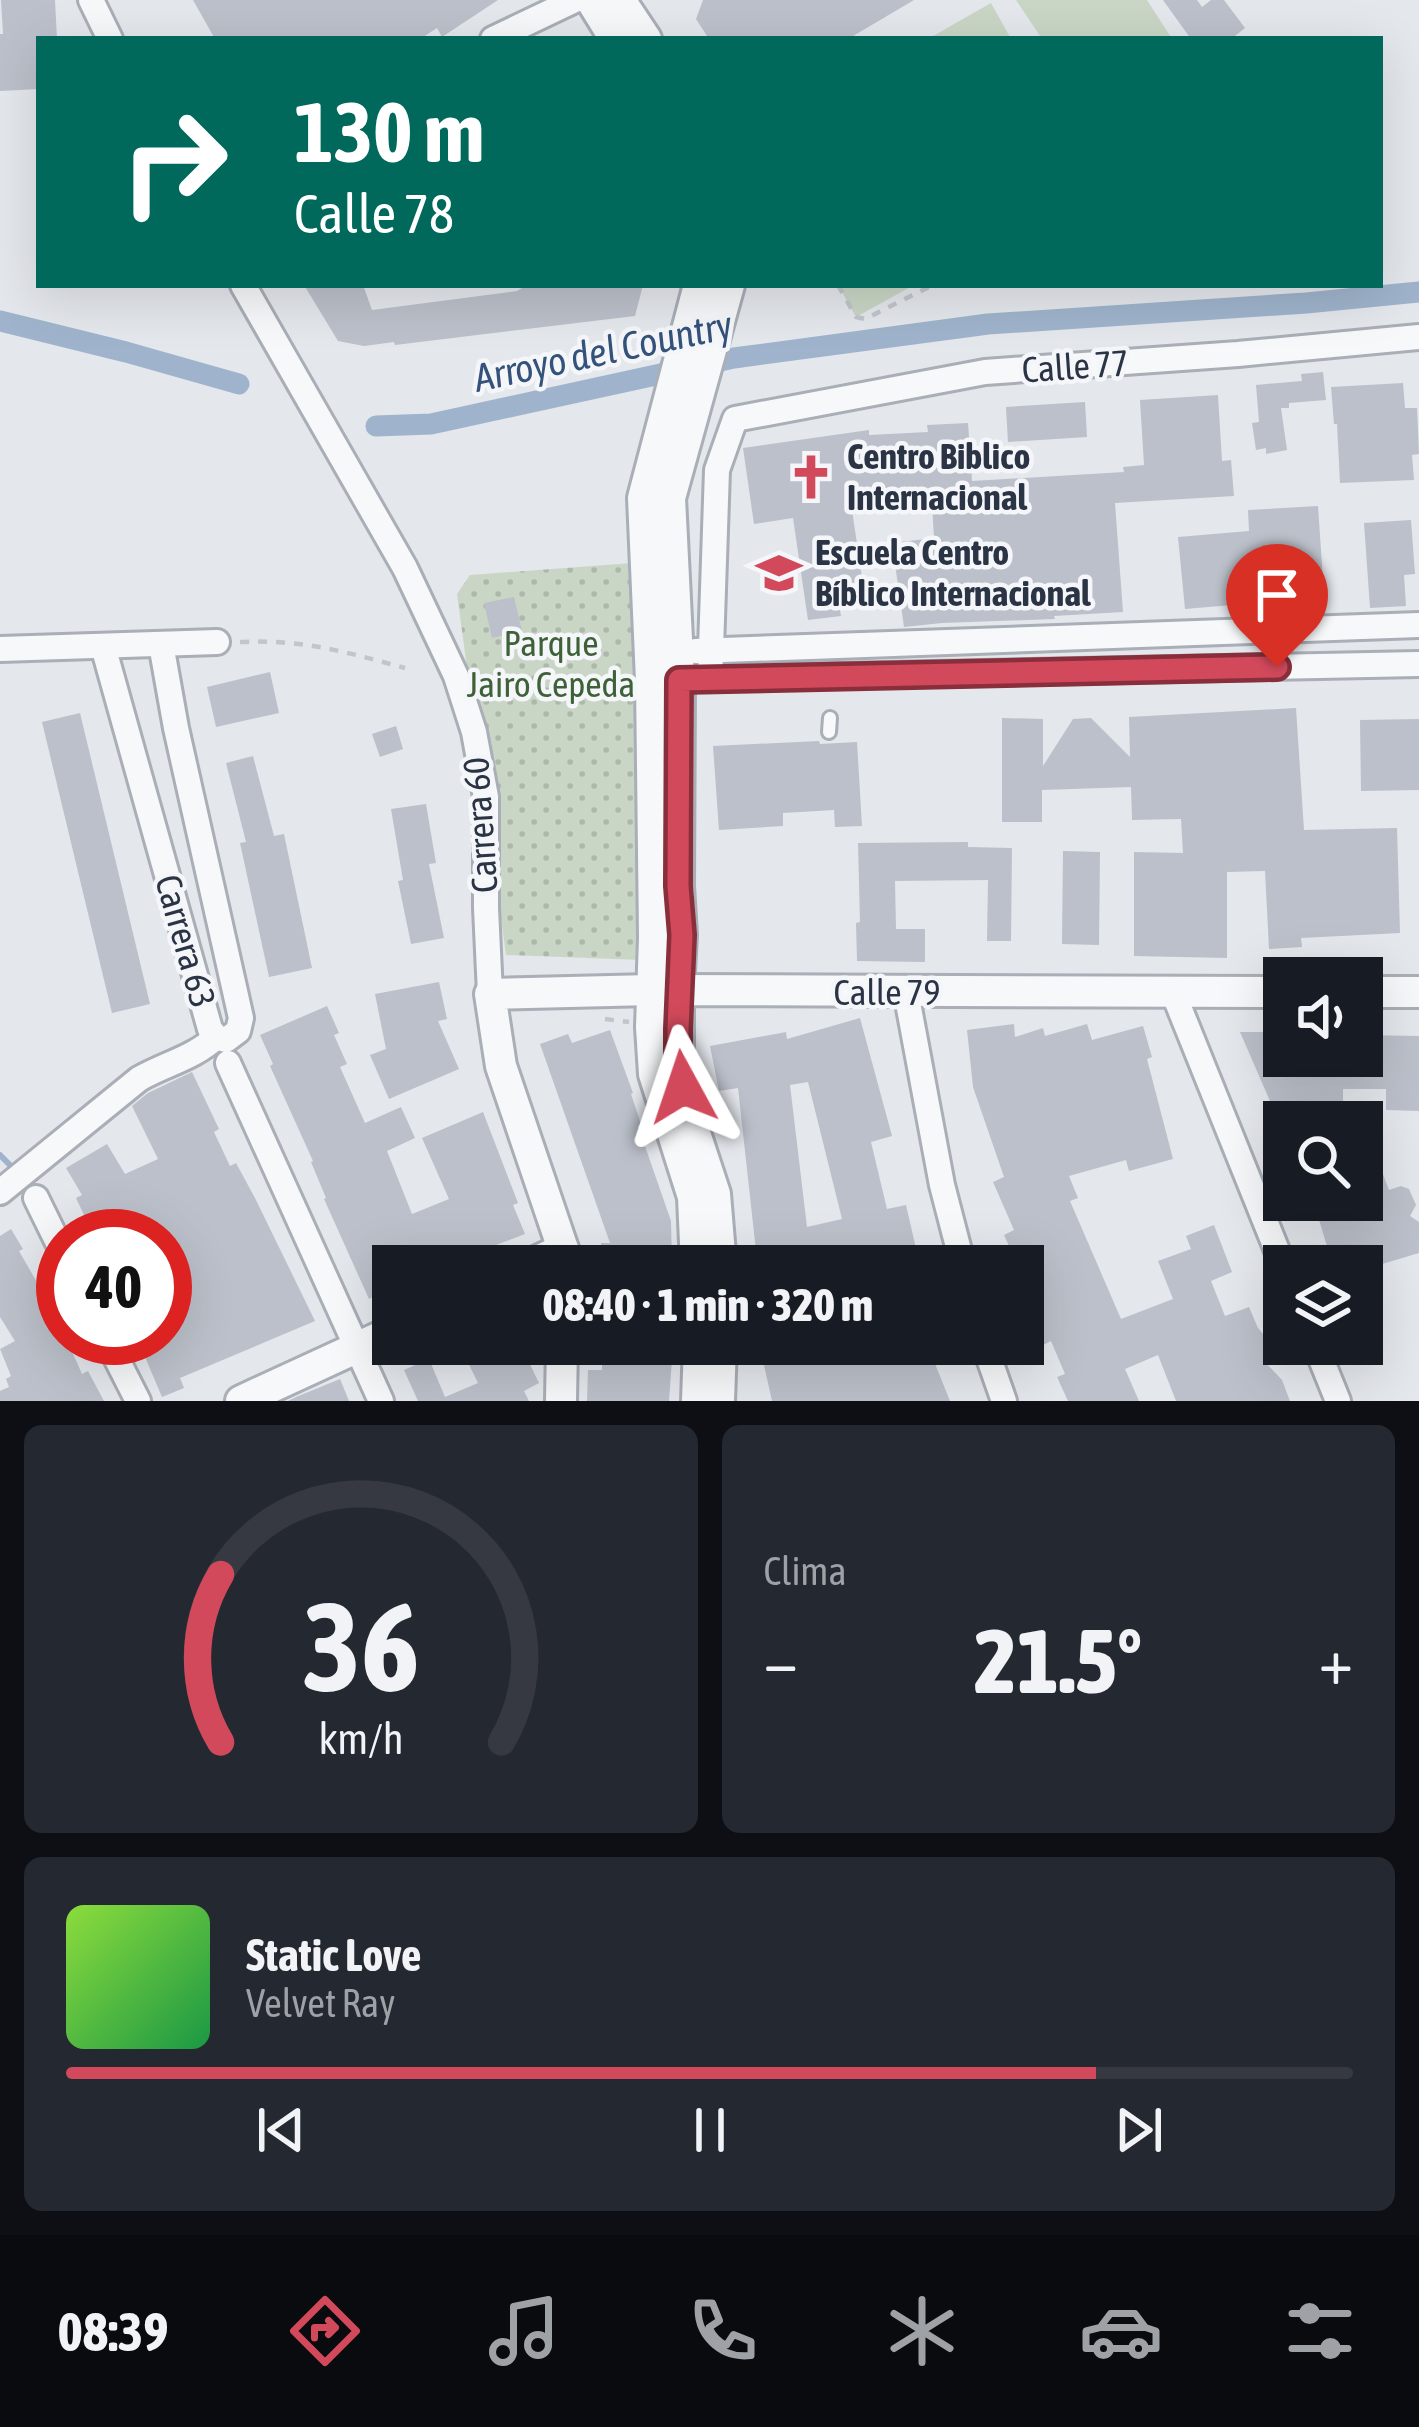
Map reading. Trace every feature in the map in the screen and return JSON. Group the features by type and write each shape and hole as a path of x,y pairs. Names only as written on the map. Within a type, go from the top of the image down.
{"street":[{"path":"91,0 109,36"},
{"path":"499,36 575,0"},
{"path":"591,0 614,36"},
{"path":"620,0 644,36"},
{"name":"Carrera 60","path":"245,288 405,568 448,658 474,732 486,797 490,994 501,1066 558,1245"},
{"path":"699,288 701,332"},
{"path":"719,1245 715,1194 688,1112 654,938 679,665 643,498 682,401 701,332 727,288"},
{"name":"Calle 77","path":"679,665 717,470 735,419 985,372 1419,337"},
{"path":"679,665 1419,625"},
{"path":"0,649 217,642"},
{"name":"Carrera 63","path":"103,646 210,1029 226,1040 235,1034 241,1018 160,644"},
{"path":"679,665 1419,664"},
{"path":"664,990 654,1074 693,1197 695,1245"},
{"path":"906,992 958,1245"},
{"path":"1173,992 1275,1245"},
{"name":"Calle 79","path":"490,994 1263,992"},
{"path":"1383,992 1419,992"},
{"path":"0,1192 139,1079 201,1052 216,1037"},
{"path":"228,1064 381,1401"},
{"path":"35,1198 41,1209"},
{"path":"241,1401 372,1340"},
{"path":"120,1365 138,1401"},
{"path":"561,1401 562,1365"},
{"path":"697,1401 698,1365"},
{"path":"719,1401 720,1365"},
{"path":"991,1365 1004,1401"},
{"path":"1323,1365 1337,1401"}],"path":[{"path":"840,288 856,317 865,319 927,288"},
{"path":"217,642 285,640 405,668"}],"green space":[{"path":"1016,0 1147,0 1170,36 1040,36"},
{"path":"991,3 1009,36 933,36"},
{"path":"840,288 909,288 856,317"},
{"name":"Parque Jairo Cepeda","path":"633,563 642,960 506,955 457,594 470,575"}],"building":[{"path":"1,0 55,0 57,36 36,36 36,89 0,91"},
{"path":"193,0 498,0 444,36 437,28 425,36 213,36"},
{"path":"703,0 914,0 853,36 707,36 696,19"},
{"path":"1163,0 1197,0 1202,7 1211,0 1224,0 1245,28 1235,36 1189,36"},
{"path":"306,288 364,288 372,310 522,288 642,288 635,316 395,345 338,341"},
{"path":"1323,372 1326,400 1281,408 1287,450 1266,454 1266,448 1256,450 1252,423 1259,422 1256,385 1302,381 1301,374"},
{"path":"1403,383 1405,408 1417,408 1419,454 1412,455 1414,480 1340,483 1331,387"},
{"path":"1218,395 1222,461 1231,460 1234,496 1115,503 1123,612 904,627 892,543 934,538 932,503 852,510 864,591 837,594 841,616 808,620 793,518 754,524 743,448 869,430 869,435 928,432 927,425 968,423 972,481 1124,472 1123,467 1144,465 1140,400"},
{"path":"1085,402 1087,437 1008,442 1006,407"},
{"path":"1318,506 1324,594 1232,600 1232,605 1185,609 1178,537 1249,531 1248,510"},
{"path":"1411,520 1415,574 1404,575 1406,606 1370,608 1364,523"},
{"path":"514,597 522,631 492,638 484,603"},
{"path":"270,672 279,713 216,727 207,687"},
{"path":"1296,708 1304,830 1397,828 1400,933 1301,938 1302,947 1269,949 1265,871 1227,872 1227,958 1134,956 1134,852 1183,853 1181,819 1132,820 1131,787 1042,790 1042,822 1002,822 1002,718 1043,719 1043,766 1073,719 1091,718 1130,757 1129,717"},
{"path":"80,713 150,1004 112,1013 42,722"},
{"path":"1419,719 1419,790 1361,791 1360,720"},
{"path":"396,726 403,749 380,757 372,734"},
{"path":"857,742 862,826 835,827 834,810 783,813 783,826 719,830 713,746"},
{"path":"253,756 274,836 284,834 312,968 269,977 240,843 246,842 226,763"},
{"path":"426,804 436,863 429,864 444,938 411,944 398,881 403,880 391,809"},
{"path":"968,842 968,847 1012,848 1011,941 987,941 988,880 895,881 896,929 925,929 925,962 857,961 858,843"},
{"path":"1063,851 1100,852 1099,945 1062,944"},
{"path":"439,982 447,1019 438,1021 459,1069 389,1099 370,1055 386,1049 375,994"},
{"path":"327,1006 347,1064 340,1067 365,1123 401,1107 415,1138 387,1151 412,1214 449,1199 422,1138 483,1112 525,1234 496,1245 372,1245 369,1299 260,1035"},
{"path":"860,1018 892,1136 871,1142 887,1209 906,1205 915,1245 755,1245 738,1088 719,1091 710,1046 786,1032 787,1039","holes":["808,1082 842,1219 807,1227 790,1085"]},
{"path":"1014,1024 1015,1037 1043,1028 1045,1036 1087,1024 1092,1040 1143,1026 1173,1159 1129,1171 1126,1160 1069,1176 1078,1198 1070,1201 1121,1319 1173,1299 1158,1261 1191,1249 1186,1236 1214,1225 1232,1272 1211,1281 1225,1316 1249,1307 1263,1334 1263,1365 1282,1380 1290,1401 1176,1401 1158,1355 1125,1369 1139,1401 1068,1401 1057,1377 1065,1374 1051,1341 1044,1344 1044,1245 1009,1245 1004,1235 1014,1230 993,1182 1004,1177 973,1087 967,1030"},
{"path":"610,1030 671,1221 672,1245 601,1245 610,1243 540,1044 568,1034 572,1043"},
{"path":"1240,1032 1263,1032 1263,1077 1383,1077 1383,1035 1419,1036 1419,1111 1386,1110 1386,1089 1343,1089 1343,1101 1270,1101"},
{"path":"192,1072 219,1129 214,1132 230,1166 236,1163 315,1321 180,1378 184,1388 162,1397 148,1365 192,1365 192,1209 81,1209 76,1198 82,1195 66,1168 107,1144 125,1174 158,1159 132,1106"},
{"path":"1383,1174 1389,1190 1409,1189 1416,1205 1410,1216 1419,1222 1419,1253 1383,1264 1383,1245 1327,1245 1319,1221 1383,1221"},
{"path":"11,1229 36,1281 36,1365 78,1365 82,1374 88,1371 104,1401 0,1401 0,1391 9,1387 6,1379 11,1376 0,1349 15,1341 0,1317 0,1236"},
{"path":"432,1365 445,1397 478,1383 469,1365 530,1365 539,1383 524,1391 529,1401 418,1401 404,1370"},
{"path":"602,1365 672,1365 669,1401 587,1401 588,1370 602,1370"},
{"path":"764,1365 935,1365 950,1401 772,1401"},
{"path":"340,1379 349,1401 288,1401 296,1397"}],"waterway":[{"name":"Arroyo del Country","path":"376,426 431,424 734,358 988,324 1419,292"},
{"name":"Arroyo del Country","path":"0,321 239,384"},
{"path":"0,1155 16,1171"}],"place":[{"name":"Centro Biblico Internacional","path":"811,477"},
{"name":"Escuela Centro Bíblico Internacional","path":"779,573"}],"route":[{"path":"683,1087 677,991 682,935 679,680 1277,667"}]}
